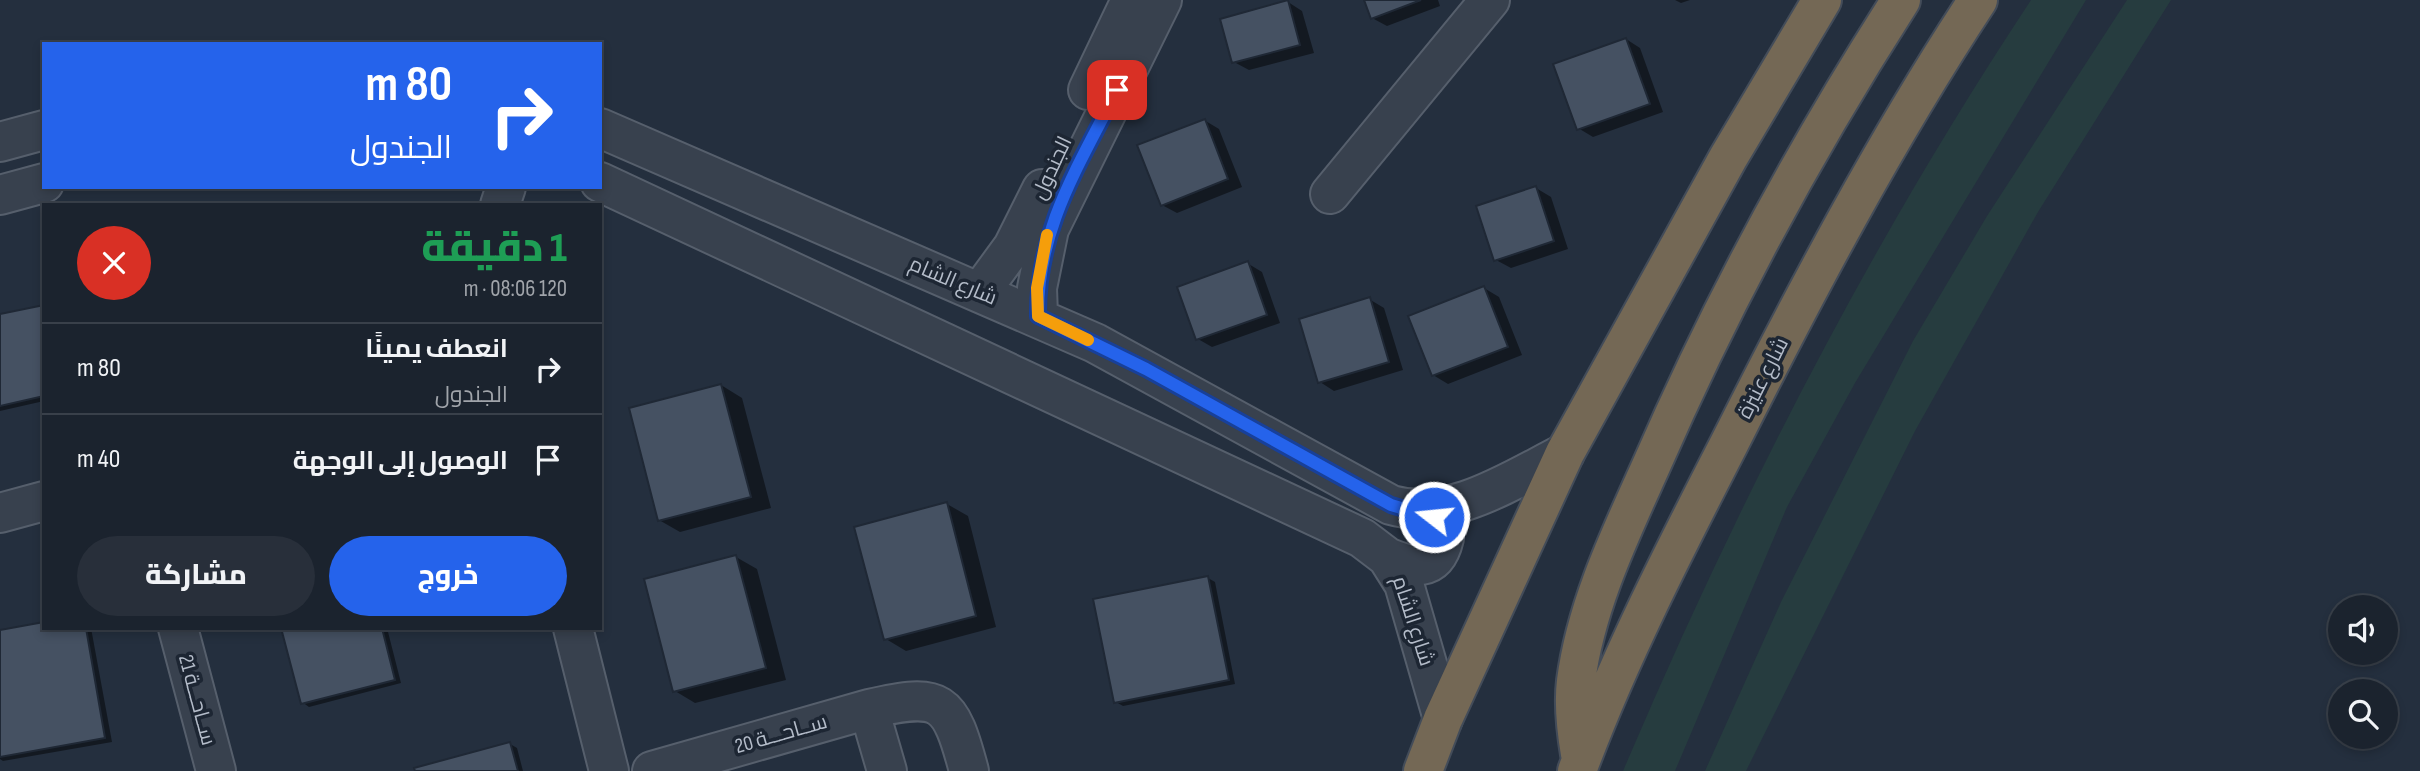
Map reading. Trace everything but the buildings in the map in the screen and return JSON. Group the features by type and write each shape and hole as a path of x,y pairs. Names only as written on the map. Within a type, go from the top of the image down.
{"highway":[{"path":"1423,771 1443,719 1565,453 1728,158 1822,0"},
{"path":"1579,765 1575,727 1576,682 1601,583 1620,536 1698,362 1794,180 1901,0"},
{"name":"شارع عنيزة","path":"1579,765 1619,668 1772,358 1898,131 1978,0"}],"street":[{"name":"الجندول","path":"980,292 1003,262 1024,226 1131,0"},
{"name":"الجندول","path":"1038,316 1041,259 1049,229 1162,0"},
{"path":"1330,194 1490,0"},
{"name":"شارع الشام","path":"602,129 1038,316 1146,369 1391,505 1408,510 1429,511 1480,494 1565,453"},
{"path":"0,142 42,131"},
{"name":"شارع الشام","path":"602,183 1338,524 1362,538 1387,557 1404,584 1443,719"},
{"path":"0,195 42,184"},
{"path":"0,513 42,502"},
{"path":"1387,557 1411,567 1429,563 1440,554 1444,538 1429,511"},
{"name":"ســاحـــة 21","path":"179,630 216,771"},
{"path":"574,630 609,771"},
{"name":"ســاحـــة 20","path":"652,771 912,699 927,701 944,710 958,729 969,771"},
{"path":"870,709 887,771"}],"green space":[{"path":"2031,0 2086,0 1855,383 1787,507 1675,771 1623,771 1712,572 1809,376 1915,185"},
{"path":"2127,0 2171,0 2038,212 1915,431 1746,771 1705,771 1781,602 1913,341 1987,216"}],"slow traffic":[{"path":"1047,235 1037,288 1038,316 1088,340"}],"route":[{"path":"1117,90 1049,229 1037,288 1038,316 1146,369 1359,484 1391,505 1408,510 1429,511 1434,517"}]}
